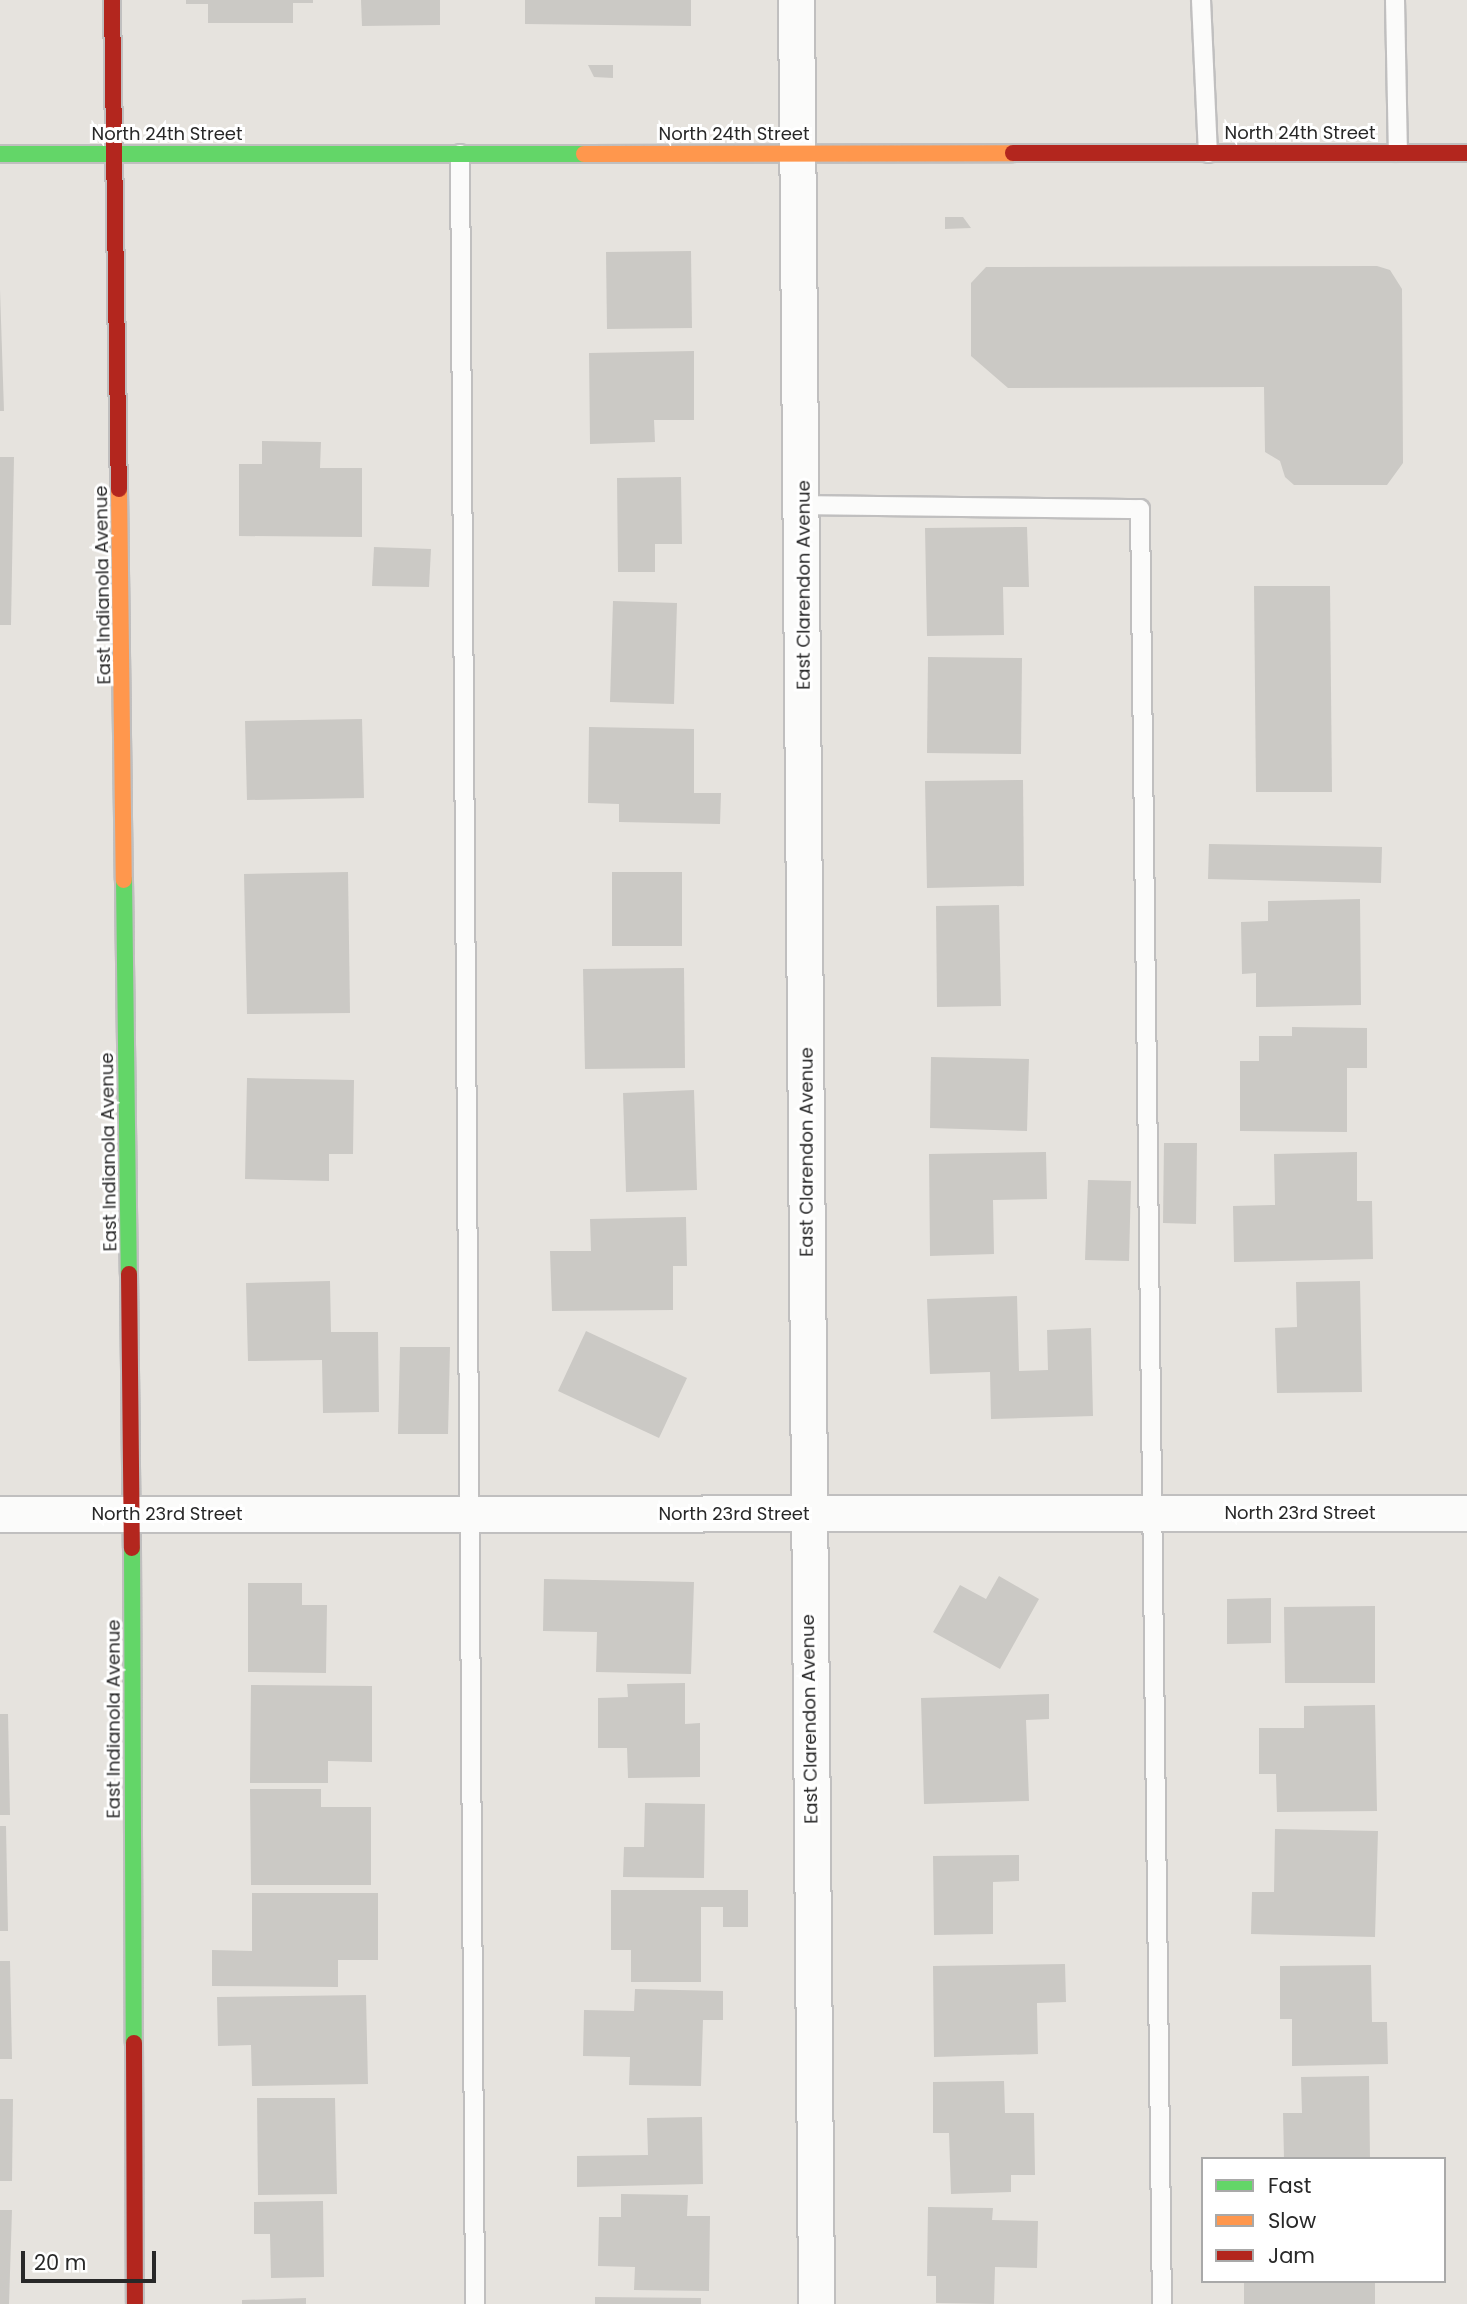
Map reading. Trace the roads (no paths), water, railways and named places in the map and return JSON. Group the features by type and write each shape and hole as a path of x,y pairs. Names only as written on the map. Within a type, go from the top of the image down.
{"street":[{"name":"East Indianola Avenue","path":"112,0 132,1514 135,2304"},
{"name":"East Clarendon Avenue","path":"796,0 804,505 816,2304"},
{"name":"North 24th Street","path":"0,154 1467,153"},
{"name":"North 23rd Street","path":"0,1514 1467,1513"}],"lane":[{"path":"1201,0 1208,153"},
{"path":"1395,0 1398,152"},
{"path":"460,154 467,1514 475,2304"},
{"path":"804,505 1140,509 1150,1514 1162,2304"}]}
